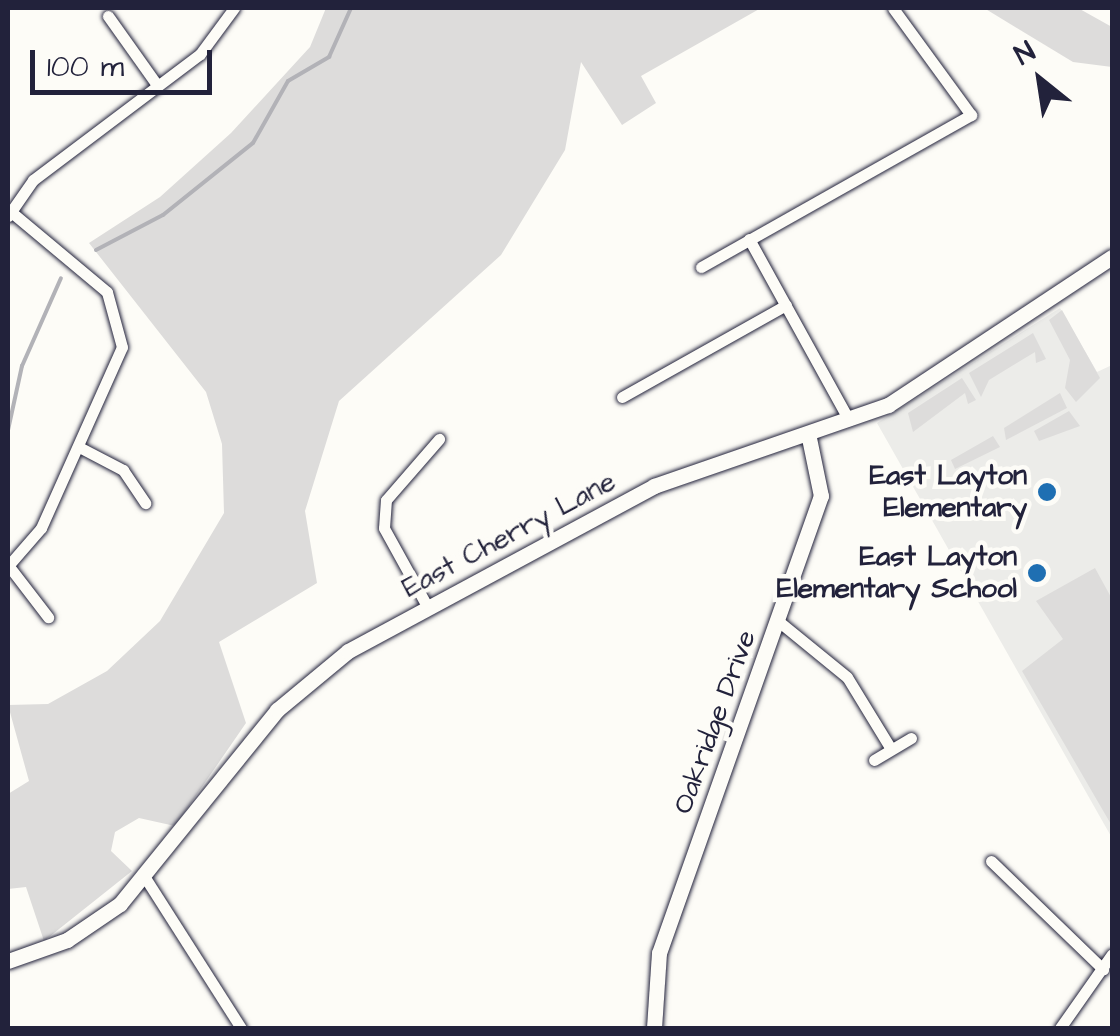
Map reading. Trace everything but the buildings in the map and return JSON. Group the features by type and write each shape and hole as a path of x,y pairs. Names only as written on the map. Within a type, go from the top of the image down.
{"street":[{"path":"48,617 8,565 41,528 80,447 122,347 120,315 89,270 9,214 33,180 200,54 234,8"},
{"path":"701,267 971,115 893,8"},
{"path":"108,16 157,85"},
{"path":"749,239 849,420"},
{"name":"East Cherry Lane","path":"8,961 92,926 146,879 276,710 348,651 654,486 849,420 928,383 1112,256"},
{"path":"622,398 786,305"},
{"name":"Oakridge Drive","path":"654,1028 659,953 821,496 808,434"},
{"path":"428,606 384,528 386,500 439,439"},
{"path":"80,447 123,470 145,503"},
{"path":"777,620 846,677 891,749"},
{"path":"874,760 910,738"},
{"path":"991,861 1102,969"},
{"path":"146,879 241,1028"},
{"path":"1060,1028 1112,954"}],"shaded area":[{"path":"326,8 761,8 641,76 656,103 622,125 581,62 565,150 501,255 339,401 305,511 317,583 219,642 246,723 175,826 139,818 115,832 111,851 132,871 44,941 26,887 8,889 8,794 29,781 8,705 48,704 107,671 160,621 224,513 222,444 206,392 89,243 160,197 231,133 310,47"},
{"path":"984,8 1078,8 1112,27 1112,67 1073,62"},
{"name":"East Layton Elementary School","path":"1060,308 1097,372 1112,365 1112,838 877,423"},
{"path":"1062,310 1100,378 1076,402 1065,388 1070,360 1049,320"},
{"path":"1033,333 1046,359 1036,363 1035,352 989,380 981,397 969,373"},
{"path":"962,378 976,400 968,404 965,393 913,432 908,413"},
{"path":"1060,393 1067,408 1006,440 1004,428"},
{"path":"1069,411 1080,426 1039,441 1034,431"},
{"path":"993,436 1000,447 955,469 951,460"},
{"path":"1095,568 1112,599 1112,826 1022,671 1063,639 1036,601"}],"waterway":[{"path":"96,250 163,215 253,143 288,81 329,57 351,8"},
{"path":"8,430 22,366 61,278"}],"place":[{"name":"East Layton Elementary","path":"1047,492"},
{"name":"East Layton Elementary School","path":"1037,573"}]}
